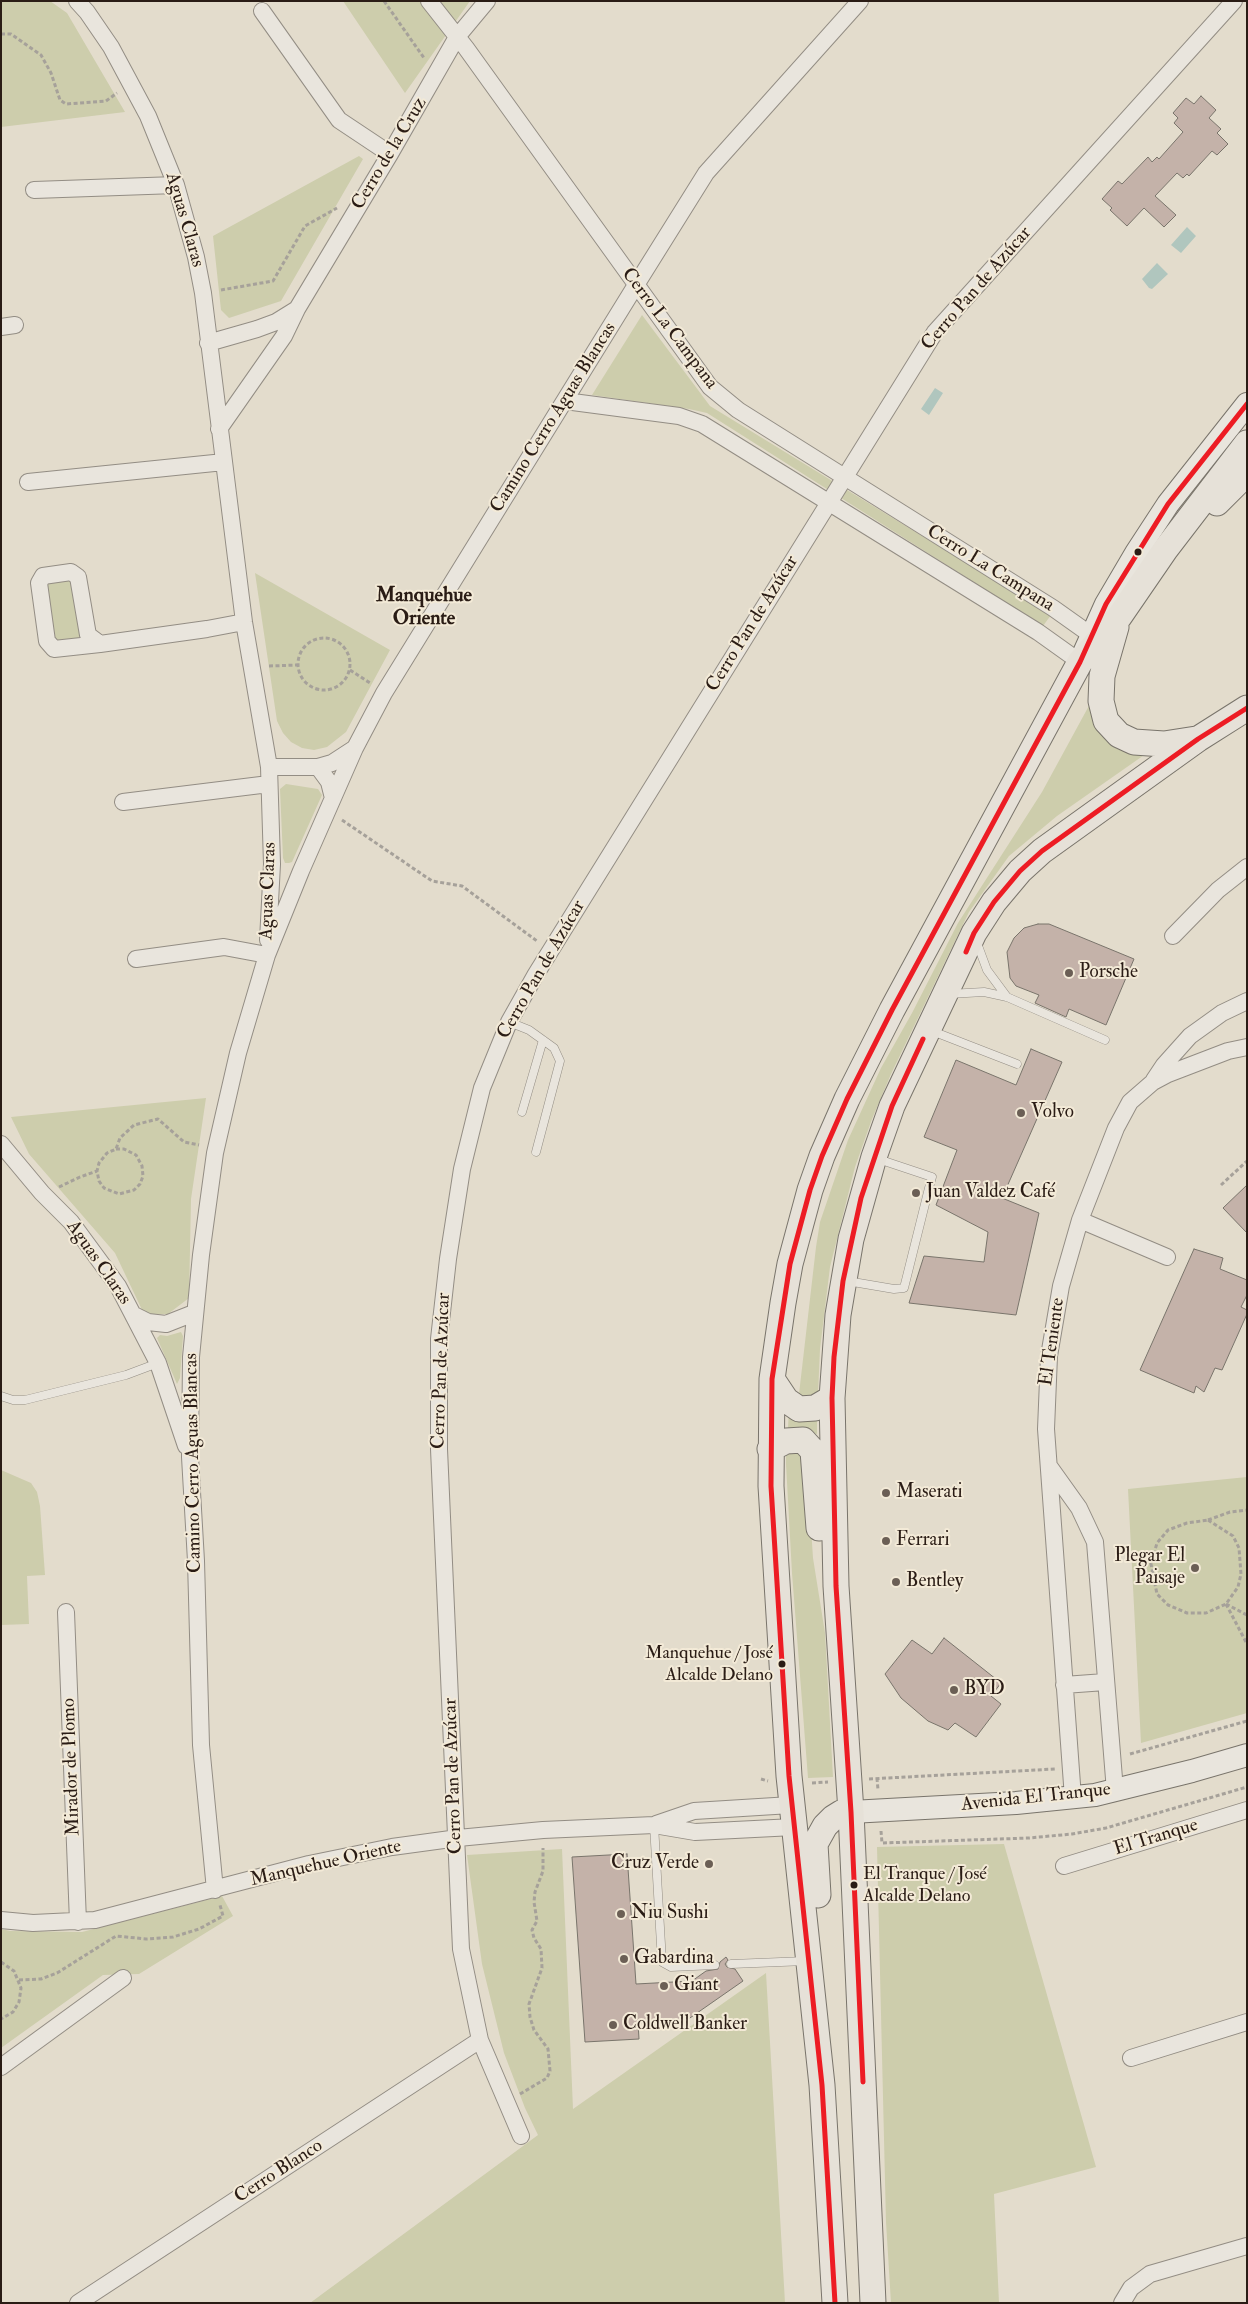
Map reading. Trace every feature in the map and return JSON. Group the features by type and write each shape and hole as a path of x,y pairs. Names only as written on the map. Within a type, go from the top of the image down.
{"main road":[{"path":"835,2303 816,2023 793,1816 779,1639 770,1449 772,1379 783,1303 800,1225 810,1190 834,1127 892,1010 1080,662 1091,635 1131,561 1168,504 1247,404"},
{"path":"1080,662 1119,617 1165,550 1247,443"},
{"path":"1165,550 1247,473"},
{"path":"1119,617 1102,676 1101,701 1106,721 1119,735 1134,742 1164,744 1198,739"},
{"path":"873,2303 851,1812 836,1586 832,1398 834,1357 843,1281 855,1223 874,1157 892,1106 974,933 1006,886 1042,851 1198,739 1247,708"},
{"path":"772,1379 786,1400 799,1408 815,1408 832,1398"},
{"path":"770,1449 778,1444 803,1440 813,1451 822,1576 836,1586"},
{"name":"Avenida El Tranque","path":"851,1812 1073,1798 1115,1791 1247,1755"},
{"path":"816,2023 820,1941 815,1844 825,1826 833,1818 841,1813 851,1812"}],"street":[{"name":"Aguas Claras","path":"77,1 88,12 131,82 163,150 176,185 196,257 203,293 244,622 269,767 272,864 267,955 224,947 136,959"},
{"name":"Cerro La Campana","path":"429,1 710,387 738,410 1053,608 1091,635"},
{"name":"Cerro de la Cruz","path":"219,429 284,336 297,309 390,154 457,37 487,1"},
{"name":"Camino Cerro Aguas Blancas","path":"215,1890 201,1745 196,1561 190,1457 191,1357 194,1313 215,1152 238,1053 267,955 301,871 355,748 384,693 636,285 706,173 860,1"},
{"name":"Cerro Pan de Azúcar","path":"521,2136 480,2040 461,1949 458,1838 439,1449 439,1339 448,1259 462,1169 482,1088 509,1022 571,917 935,332 1234,1"},
{"path":"262,11 332,112 347,127 390,154"},
{"path":"34,190 176,185"},
{"name":"Cerro de la Cruz","path":"208,343 276,322 297,309"},
{"name":"Cerro La Campana","path":"565,401 679,416 702,424 828,504 1038,632 1080,662"},
{"path":"28,482 224,462"},
{"path":"100,644 88,635 78,577 71,572 43,576 39,583 47,641 54,649 100,644 244,622"},
{"path":"269,767 318,767 332,763 355,748"},
{"path":"318,767 329,782 330,804"},
{"path":"123,802 269,784"},
{"path":"272,864 277,872 287,876 301,871"},
{"path":"1173,936 1200,906 1247,867"},
{"name":"El Teniente","path":"1153,1082 1164,1065 1190,1036 1222,1013 1247,1001"},
{"name":"El Teniente","path":"1073,1798 1046,1430 1048,1356 1061,1286 1080,1220 1122,1115 1140,1092 1153,1082 1228,1052 1247,1047"},
{"name":"Aguas Claras","path":"1,1144 42,1193 71,1222 118,1286 158,1364 190,1457"},
{"path":"1080,1220 1167,1257"},
{"name":"Aguas Claras","path":"134,1315 148,1322 166,1324 194,1313"},
{"path":"1048,1466 1079,1508 1095,1542 1115,1791"},
{"name":"Mirador de Plomo","path":"66,1612 78,1922"},
{"path":"1064,1686 1105,1682"},
{"name":"El Tranque","path":"1064,1866 1247,1810"},
{"name":"Manquehue Oriente","path":"654,1825 694,1811 793,1816"},
{"name":"Manquehue Oriente","path":"1,1920 33,1924 95,1920 310,1864 392,1847 458,1838 543,1830 654,1825 695,1832 793,1816"},
{"path":"1,2067 122,1978"},
{"path":"1131,2058 1247,2022"},
{"name":"Cerro Blanco","path":"78,2303 480,2040"},
{"path":"1122,2303 1131,2288 1150,2274 1247,2246"}],"lane":[{"path":"974,933 986,970 1007,997"},
{"path":"945,995 984,992 1007,997 1105,1040"},
{"path":"509,1022 529,1030 558,1054 560,1066 536,1152"},
{"path":"928,1030 1016,1064"},
{"path":"522,1112 543,1040"},
{"path":"843,1281 894,1289 904,1288 932,1177 874,1157"},
{"path":"1,1396 13,1400 25,1400 126,1375 158,1364"},
{"path":"654,1825 662,1962 671,1967 715,1965"},
{"path":"731,1964 810,1961"}],"path":[{"path":"384,1 436,75"},
{"path":"1,34 11,34 40,55 51,73 60,100 66,104 106,101 131,82"},
{"path":"203,293 273,281 305,226 343,205"},
{"path":"326,638 342,645 348,652 350,670 341,684 326,690 317,690 304,681 298,665 299,656 303,648 318,639 326,638"},
{"path":"252,668 298,665"},
{"path":"350,670 384,693"},
{"path":"330,804 432,881 462,886 537,942"},
{"path":"116,1149 120,1138 134,1125 158,1119 184,1142 196,1144 215,1152"},
{"path":"116,1149 129,1151 139,1159 142,1166 140,1184 134,1190 127,1193 113,1193 104,1188 99,1181 97,1171 102,1158 107,1153 116,1149"},
{"path":"1222,1185 1247,1161"},
{"path":"42,1193 97,1171"},
{"path":"1208,1520 1233,1536 1239,1548 1242,1562 1238,1587 1226,1604 1206,1612 1187,1613 1168,1605 1157,1594 1153,1582 1151,1564 1157,1543 1168,1530 1186,1522 1208,1520 1230,1512 1247,1510"},
{"path":"1242,1562 1247,1556"},
{"path":"1226,1604 1247,1615"},
{"path":"1226,1604 1247,1644"},
{"path":"882,1843 1029,1838 1072,1834 1106,1828 1247,1787"},
{"path":"506,2101 547,2078 550,2071 548,2050 534,2030 529,2011 529,2004 542,1968 541,1949 534,1938 532,1930 537,1921 534,1902 535,1892 543,1871 543,1830"},
{"path":"20,1980 41,1979 58,1973 116,1936 146,1939 173,1937 199,1929 223,1916 215,1890"},
{"path":"1,1962 14,1971 20,1980 21,1988 19,2002 14,2012 1,2019"}],"green space":[{"path":"1,1 50,1 67,13 125,112 1,127"},
{"path":"343,1 470,1 405,93"},
{"path":"359,156 363,159 281,301 229,318 221,310 213,236"},
{"path":"642,315 710,406 1051,615 1043,626 707,413 592,395"},
{"path":"255,573 390,650 346,732 327,747 314,750 302,748 291,742 283,733 277,721"},
{"path":"69,577 73,581 81,636 78,640 56,643 45,584"},
{"path":"1091,702 1147,753 1057,816 1009,856 969,912 891,1074 855,1167 830,1267 820,1349 818,1394 808,1402 799,1394 816,1247 820,1222 848,1140 881,1068 912,1013 958,923 1042,792"},
{"path":"286,784 318,789 322,795 292,862 289,863 285,863 283,858 280,789"},
{"path":"206,1098 191,1199 189,1298 168,1314 144,1314 115,1253 29,1154 11,1117"},
{"path":"181,1332 183,1336 180,1378 177,1384 157,1338 160,1335 167,1336"},
{"path":"789,1409 817,1417 817,1434 788,1428"},
{"path":"789,1448 806,1453 813,1558 825,1633 833,1777 808,1778 792,1573 786,1464 786,1453"},
{"path":"1,1470 31,1483 37,1492 40,1506 45,1575 27,1576 29,1624 1,1625"},
{"path":"1247,1477 1247,1713 1141,1743 1128,1489"},
{"path":"1004,1844 1096,2167 994,2194 999,2303 891,2303 886,2222 877,1847"},
{"path":"562,1849 573,2109 766,1973 785,2303 310,2303 538,2135 525,2108 504,2053 482,1964 467,1855"},
{"path":"222,1896 233,1916 139,1974 103,1975 1,2048 1,1929 10,1931 82,1932"}],"water":[{"path":"1187,227 1196,236 1181,253 1171,245"},
{"path":"1157,263 1168,274 1152,289 1142,279"},
{"path":"935,388 943,393 929,415 921,409"}],"building":[{"path":"1201,96 1216,110 1209,118 1221,129 1217,133 1228,144 1217,155 1212,151 1189,176 1187,174 1183,178 1177,173 1155,196 1176,215 1164,227 1144,208 1127,226 1110,210 1112,208 1102,199 1118,181 1122,184 1148,157 1152,162 1157,157 1159,159 1183,132 1174,123 1178,118 1173,113 1186,98 1194,104"},
{"name":"Porsche","path":"1038,924 1049,924 1134,959 1106,1025 1069,1009 1066,1017 1035,1003 1039,995 1016,986 1010,978 1007,952 1014,938 1024,928"},
{"path":"1031,1049 1062,1062 1002,1198 1039,1213 1016,1315 909,1303 924,1256 984,1262 988,1232 936,1205 957,1150 924,1137 956,1060 1016,1085"},
{"path":"1247,1185 1247,1233 1223,1208"},
{"path":"1194,1249 1223,1258 1220,1269 1247,1280 1247,1295 1241,1307 1247,1310 1247,1314 1222,1370 1215,1368 1204,1392 1196,1386 1194,1393 1140,1370"},
{"path":"944,1638 1001,1683 991,1696 1001,1704 976,1737 955,1723 948,1730 928,1721 901,1698 885,1674 912,1640 932,1654"},
{"path":"627,1854 636,1984 692,1981 706,1971 718,1969 720,1962 726,1957 728,1960 725,1964 727,1967 735,1969 743,1981 687,2020 638,2023 639,2039 585,2042 572,1857"}],"transit line":[{"path":"835,2303 822,2085 789,1776 771,1486 772,1379 790,1264 810,1190 822,1156 847,1099 892,1010 1080,662 1106,604 1168,504 1247,404"},
{"path":"966,952 974,933 994,902 1020,871 1042,851 1198,739 1247,708"},
{"path":"863,2082 851,1812 836,1586 832,1398 834,1357 843,1281 861,1198 892,1106 923,1039"}],"place":[{"name":"Porsche","path":"1069,973"},
{"name":"Volvo","path":"1021,1113"},
{"name":"Juan Valdez Café","path":"916,1193"},
{"name":"Maserati","path":"886,1493"},
{"name":"Ferrari","path":"886,1541"},
{"name":"Plegar El Paisaje","path":"1195,1568"},
{"name":"Bentley","path":"896,1582"},
{"name":"Manquehue / José Alcalde Delano","path":"782,1664"},
{"name":"BYD","path":"954,1690"},
{"name":"Cruz Verde","path":"709,1864"},
{"name":"El Tranque / José Alcalde Delano","path":"854,1885"},
{"name":"Niu Sushi","path":"621,1914"},
{"name":"Gabardina","path":"624,1959"},
{"name":"Giant","path":"664,1986"},
{"name":"Coldwell Banker","path":"613,2025"}],"district":[{"name":"Manquehue Oriente","path":"424,608"}]}
